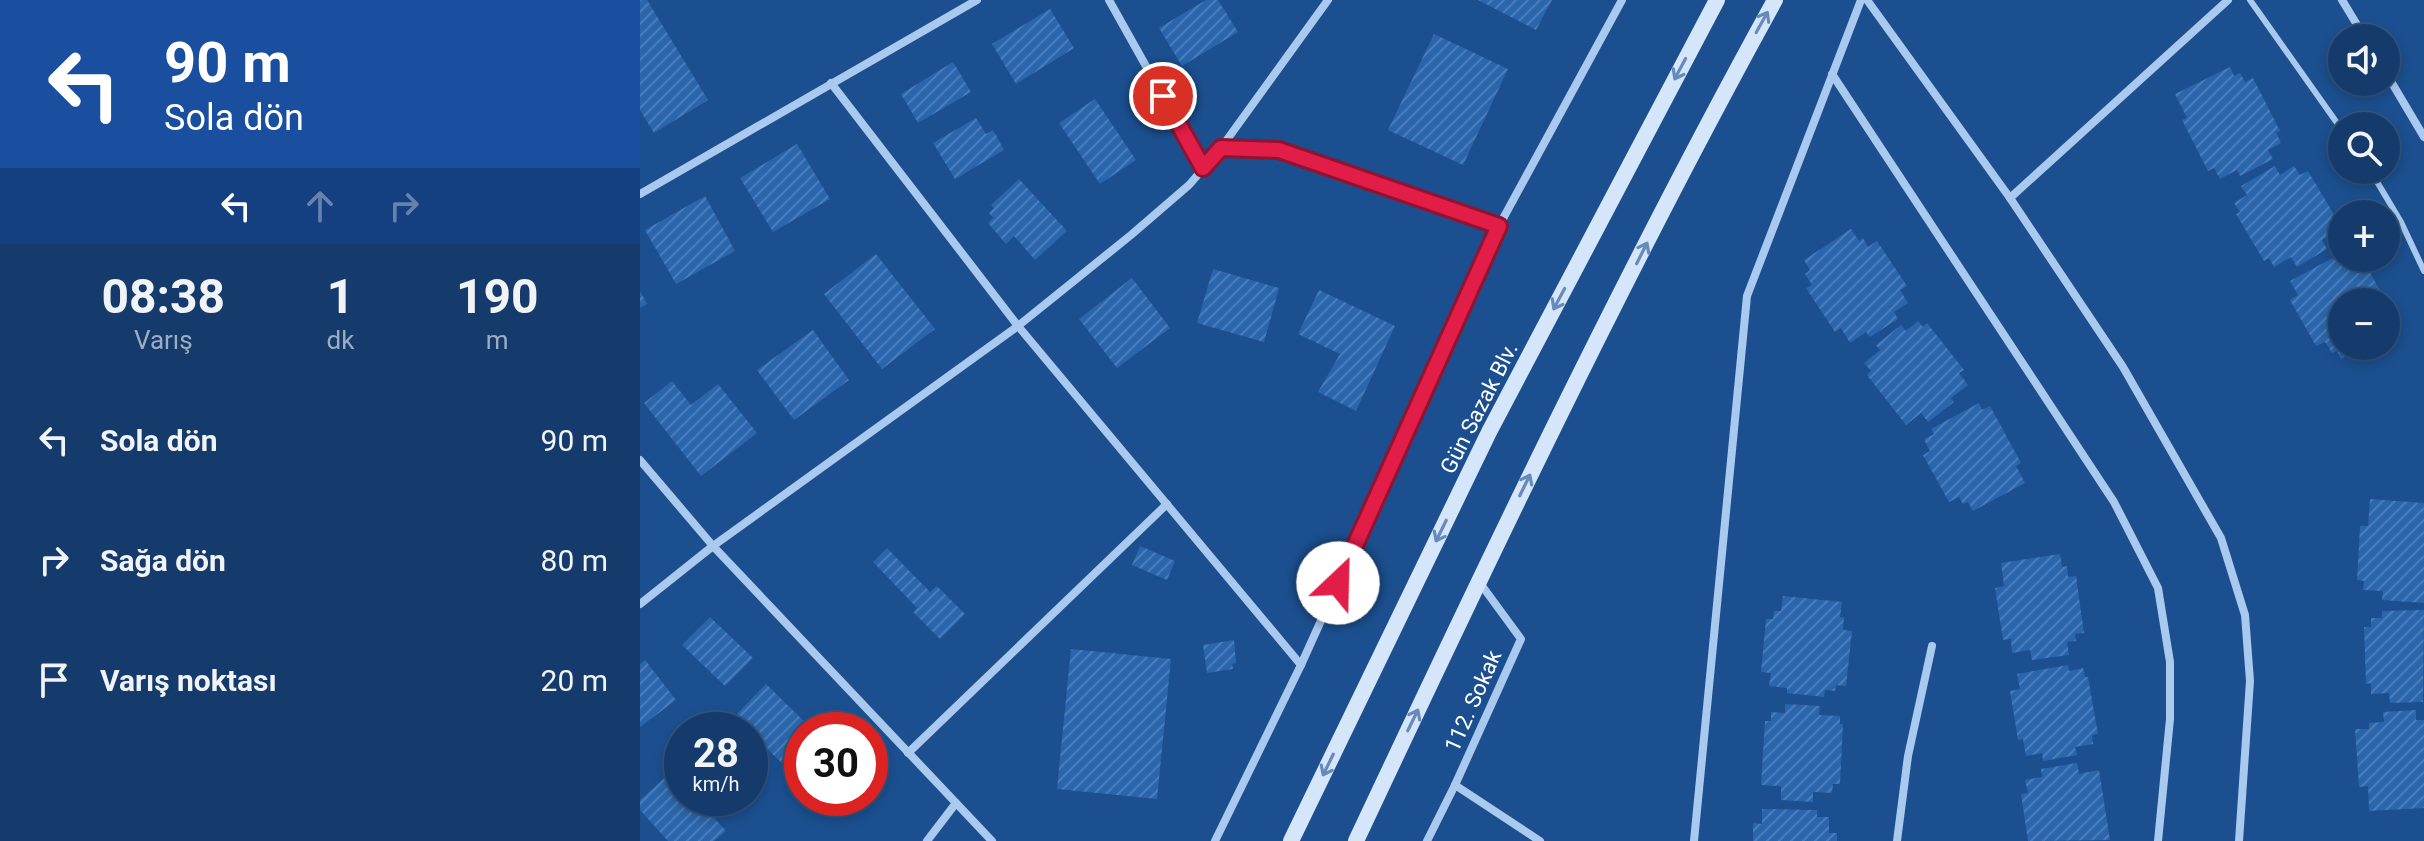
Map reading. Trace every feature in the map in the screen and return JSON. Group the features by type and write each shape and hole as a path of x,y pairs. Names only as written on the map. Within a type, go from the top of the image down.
{"main road":[{"name":"Gün Sazak Blv.","path":"1291,841 1489,432 1717,0"},
{"path":"1356,841 1562,407 1775,0"}],"street":[{"path":"640,194 977,0"},
{"path":"1109,0 1203,168"},
{"path":"640,604 713,546 1018,326 1189,185 1221,148 1328,0"},
{"path":"1215,841 1301,665 1499,226 1622,0"},
{"path":"1694,841 1747,296 1861,0"},
{"path":"1867,0 2010,198 2123,367 2221,538 2245,615 2250,681 2239,841"},
{"path":"2010,198 2228,0"},
{"path":"2342,0 2357,24"},
{"path":"1832,74 2114,502 2158,588 2166,628 2170,676 2170,719 2158,841"},
{"path":"831,83 1018,326 1301,665"},
{"path":"2400,96 2424,137"},
{"path":"1221,148 1279,150 1499,226"},
{"path":"640,460 713,546 992,841"},
{"path":"908,753 1167,504"},
{"name":"112. Sokak","path":"1427,841 1521,639 1479,582"},
{"path":"1897,841 1908,756 1932,646"},
{"path":"1455,785 1540,841"},
{"path":"927,841 956,803"}],"lane":[{"path":"2250,0 2329,112"},
{"path":"2378,184 2401,222 2424,271"}],"building":[{"path":"640,0 647,0 708,100 654,133 640,110"},
{"path":"1206,0 1218,0 1238,32 1182,66 1159,28"},
{"path":"1478,0 1552,0 1536,30"},
{"path":"1050,9 1074,48 1016,84 992,44"},
{"path":"1434,34 1508,69 1463,165 1388,130"},
{"path":"953,62 971,92 918,123 901,94"},
{"path":"2230,67 2234,76 2240,73 2245,82 2253,78 2280,131 2276,132 2281,143 2268,150 2273,159 2240,176 2237,170 2220,179 2214,168 2208,171 2182,120 2187,118 2175,94"},
{"path":"1095,99 1136,160 1100,184 1059,123"},
{"path":"976,118 986,134 993,130 1004,150 955,179 933,143"},
{"path":"797,144 830,199 773,232 740,178"},
{"path":"2275,166 2280,175 2294,166 2300,175 2308,171 2328,205 2328,237 2322,240 2327,249 2297,267 2291,257 2274,267 2269,258 2264,261 2236,214 2240,212 2234,203 2247,195 2241,186"},
{"path":"1019,179 1067,231 1035,260 1014,236 1006,244 988,223 993,218 989,213 994,208 991,205"},
{"path":"705,196 735,251 676,284 645,230"},
{"path":"1851,229 1859,241 1863,238 1868,247 1877,241 1907,286 1900,290 1908,303 1894,312 1898,319 1870,337 1866,332 1850,343 1841,328 1835,332 1806,288 1812,285 1805,274 1810,270 1804,260"},
{"path":"876,254 935,329 882,369 824,294"},
{"path":"2328,261 2328,272 2370,272 2378,288 2328,288 2328,347 2325,342 2316,346 2290,300 2298,295 2290,281"},
{"path":"1213,269 1279,288 1264,342 1197,323"},
{"path":"1132,278 1170,328 1117,368 1079,319"},
{"path":"1319,290 1395,326 1356,411 1318,392 1340,354 1298,334"},
{"path":"640,291 647,304 640,308"},
{"path":"1918,321 1923,327 1927,323 1964,370 1959,373 1968,385 1951,398 1954,402 1928,422 1921,413 1906,425 1867,375 1871,371 1864,363 1880,350 1876,345 1901,325 1906,331"},
{"path":"813,330 849,380 794,420 757,370"},
{"path":"672,381 691,405 718,384 757,433 701,476 644,403"},
{"path":"1979,403 1982,410 1990,406 2021,463 2016,466 2025,483 1973,511 1968,502 1963,504 1959,497 1949,502 1923,455 1930,451 1924,439 1934,434 1931,429"},
{"path":"2370,499 2424,503 2424,603 2382,600 2383,591 2363,590 2364,581 2357,580 2360,526 2368,526"},
{"path":"1140,546 1175,561 1167,580 1132,565"},
{"path":"887,548 930,592 937,586 965,614 940,639 913,612 917,608 873,562"},
{"path":"2060,554 2062,567 2067,566 2068,577 2076,576 2084,633 2075,634 2076,641 2067,642 2069,655 2032,660 2030,650 2012,653 2011,639 2003,640 1995,588 2004,586 2001,563"},
{"path":"1783,596 1842,602 1840,617 1844,617 1843,630 1852,631 1846,686 1836,685 1835,691 1825,690 1824,697 1787,693 1787,688 1769,686 1771,673 1761,672 1766,619 1773,619 1774,611 1781,611"},
{"path":"2424,610 2423,702 2390,703 2389,693 2371,694 2371,683 2366,684 2364,627 2371,627 2371,618 2382,618 2382,611"},
{"path":"710,617 753,658 725,686 682,645"},
{"path":"1234,640 1236,663 1232,664 1233,669 1207,673 1203,645"},
{"path":"1071,649 1171,659 1157,799 1057,789"},
{"path":"645,660 676,700 640,727 640,664"},
{"path":"2068,665 2069,671 2083,668 2085,677 2088,677 2098,734 2092,735 2093,744 2075,747 2077,755 2043,761 2042,753 2026,756 2023,739 2018,740 2010,691 2020,689 2017,674"},
{"path":"766,684 795,712 784,712 784,765 768,750 768,712 739,712"},
{"path":"1785,704 1820,706 1819,715 1840,716 1840,724 1843,724 1840,784 1833,784 1832,793 1813,792 1813,802 1781,800 1781,786 1761,785 1765,721 1771,721 1771,712 1785,713"},
{"path":"2416,710 2416,720 2424,720 2424,808 2369,811 2368,786 2359,787 2355,729 2369,729 2369,723 2384,722 2383,712"},
{"path":"2077,763 2079,774 2099,770 2110,840 2028,841 2021,794 2028,793 2025,780 2042,777 2041,769"},
{"path":"664,778 664,816 713,816 726,831 714,841 668,841 640,810 640,800"},
{"path":"1762,809 1817,810 1817,817 1829,817 1829,833 1837,833 1837,841 1753,841 1753,823 1762,824"}],"route":[{"path":"1163,96 1203,168 1221,148 1279,150 1499,226 1338,583"}]}
